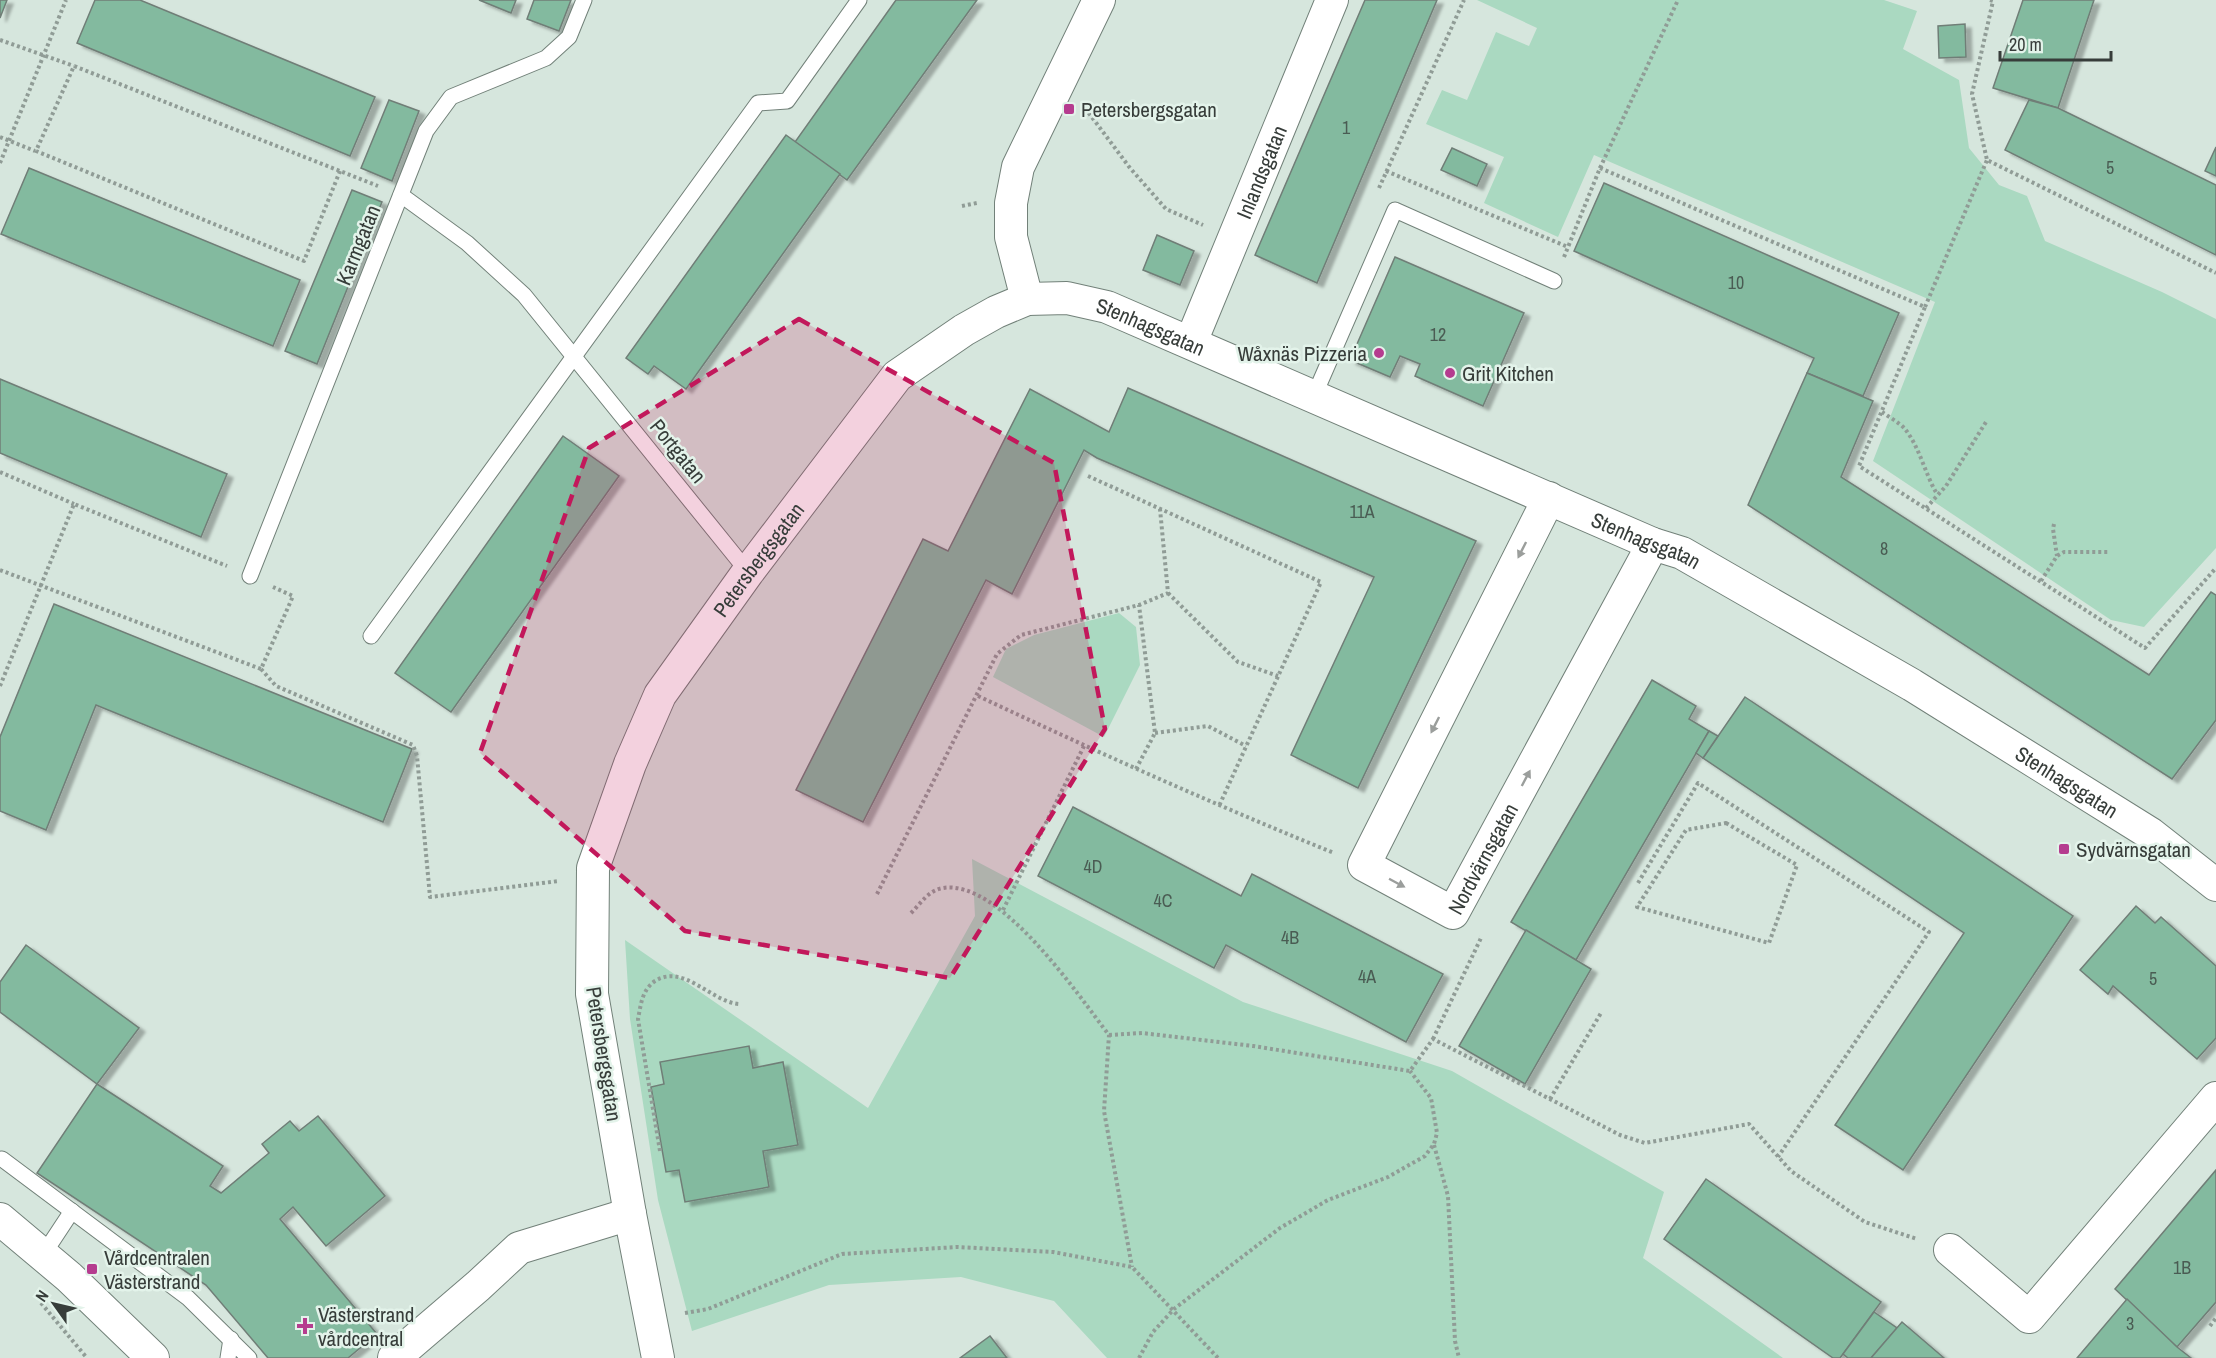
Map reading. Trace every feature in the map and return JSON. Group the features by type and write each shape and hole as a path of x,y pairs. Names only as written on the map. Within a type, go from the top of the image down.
{"street":[{"path":"1027,299 1011,237 1011,203 1018,167 1099,0"},
{"name":"Inlandsgatan","path":"1191,342 1332,0"},
{"name":"Stenhagsgatan","path":"1027,299 1067,298 1107,307 1653,544 1682,553 1911,685 2151,834 2216,885"},
{"name":"Petersbergsgatan","path":"658,1358 630,1214 592,994 593,868 630,764 660,694 748,572 897,376 964,330 996,312 1027,299"},
{"path":"1364,865 1549,498"},
{"name":"Nordvärnsgatan","path":"1364,865 1453,913 1653,544"},
{"path":"1950,1250 2029,1317 2216,1098"},
{"path":"394,1358 519,1248 630,1214"},
{"path":"0,1219 69,1277 153,1358"}],"lane":[{"name":"Karmgatan","path":"250,576 426,131 451,97 546,58 569,37 584,0"},
{"path":"371,636 758,103 787,101 859,0"},
{"name":"Portgatan","path":"400,195 467,243 524,295 748,572"},
{"path":"1314,396 1395,210 1557,274"},
{"path":"2,1159 188,1298 249,1358"},
{"path":"43,1255 72,1211"},
{"path":"228,1358 231,1339"}],"path":[{"path":"0,163 66,0"},
{"path":"1557,274 1600,168 1678,0"},
{"path":"1990,0 1993,1 1972,94 1987,160 1859,466 2145,648 2216,568"},
{"path":"0,40 74,66 400,195"},
{"path":"36,151 74,66"},
{"path":"1081,102 1130,168 1166,209 1233,238"},
{"path":"0,137 304,261 340,171"},
{"path":"1987,160 2216,273"},
{"path":"1600,168 1925,307"},
{"path":"1386,171 1568,247"},
{"path":"1882,412 1905,428 1937,494"},
{"path":"1926,508 1946,486 1986,422"},
{"path":"0,472 293,596 261,669"},
{"path":"1088,476 1321,582 1219,806"},
{"path":"0,686 74,504"},
{"path":"1160,509 1168,593 1238,662 1278,676"},
{"path":"2054,524 2057,556"},
{"path":"2041,581 2057,556 2064,552 2110,552"},
{"path":"0,570 261,669 276,686 413,745 417,756 430,897 565,880"},
{"path":"877,894 997,654 1021,635 1140,604 1168,593"},
{"path":"1136,769 1155,733 1140,604"},
{"path":"978,696 1219,806 1364,865"},
{"path":"1155,733 1208,726 1246,746"},
{"path":"1003,910 1084,746"},
{"path":"1638,883 1698,783 1929,932 1778,1157"},
{"path":"1726,822 1797,865 1769,943 1637,907 1686,830 1726,822"},
{"path":"911,913 931,892 945,888 962,890 989,900 1003,910 1046,955 1109,1035 1104,1111 1132,1267"},
{"path":"1410,1071 1433,1039 1480,938 1453,913"},
{"path":"660,1151 638,1019 642,997 650,985 659,979 674,976 686,978 728,1003 739,1004"},
{"path":"1550,1099 1601,1013"},
{"path":"1109,1035 1142,1033 1253,1046 1410,1071 1431,1098 1437,1133 1434,1144 1425,1156 1388,1177 1328,1200 1280,1228 1174,1309 1153,1332 1140,1358"},
{"path":"1433,1039 1620,1135 1645,1143 1749,1124 1791,1171 1865,1221 1950,1250"},
{"path":"1434,1144 1448,1196 1455,1341 1459,1358"},
{"path":"651,1320 708,1309 842,1254 957,1247 1053,1252 1132,1267 1218,1358"},
{"path":"36,1299 45,1306 87,1358"},
{"path":"2210,1326 2216,1318"}],"highlighted area":[{"path":"799,319 1054,463 1105,729 950,978 685,931 480,753 589,448"}],"green space":[{"path":"1477,0 1884,0 1917,11 1903,49 1959,80 1969,148 1999,185 2027,196 2045,241 2162,292 2216,319 2216,548 2144,627 2111,620 1873,461 1935,302 1594,155 1558,237 1484,203 1504,157 1426,124 1442,90 1467,100 1496,32 1529,46 1537,28"},
{"path":"1119,613 1136,627 1140,665 1104,737 993,677 1006,649 1034,635"},
{"path":"972,859 1243,1002 1452,1071 1664,1192 1643,1258 1783,1358 1107,1358 1054,1301 961,1277 829,1285 692,1331 658,1200 630,1019 625,940 868,1108 975,916"}],"building":[{"path":"0,0 7,0 0,18"},
{"path":"95,0 140,0 375,97 350,156 77,43"},
{"path":"479,0 516,0 511,13"},
{"path":"534,0 571,0 559,31 527,19"},
{"path":"896,0 977,0 847,180 795,142"},
{"path":"1365,0 1437,0 1317,283 1255,255"},
{"path":"2023,0 2094,0 2058,108 1993,88"},
{"path":"1965,24 1966,57 1939,58 1938,26"},
{"path":"389,100 419,111 392,181 361,168"},
{"path":"2029,100 2058,108 2216,185 2216,255 2005,150"},
{"path":"786,135 840,174 686,389 654,366 648,374 626,358"},
{"path":"2216,147 2216,176 2205,171"},
{"path":"1452,148 1487,164 1477,186 1441,170"},
{"path":"29,168 300,280 273,346 1,234"},
{"path":"1604,183 1899,313 1863,396 1807,373 1814,358 1574,251"},
{"path":"352,190 382,202 317,364 285,351"},
{"path":"1157,235 1194,251 1180,285 1143,270"},
{"path":"1395,257 1524,313 1483,406 1415,376 1420,364 1400,356 1390,377 1350,360"},
{"path":"1807,373 1873,401 1841,477 2149,675 2211,592 2216,595 2216,720 2172,779 1748,505"},
{"path":"0,379 227,474 201,537 0,453"},
{"path":"1128,388 1476,541 1358,788 1291,755 1374,577 1097,458 1084,450 1012,594 986,580 863,822 796,790 923,539 948,551 1030,389 1109,432"},
{"path":"563,436 619,476 451,712 395,673"},
{"path":"54,604 412,749 383,822 96,705 46,830 0,811 0,737"},
{"path":"1652,680 1696,706 1689,719 1709,731 1576,960 1511,922"},
{"path":"1745,697 2073,916 1903,1170 1835,1125 1964,933 1703,758"},
{"path":"1709,731 1718,736 1703,758 1696,753"},
{"path":"1073,807 1241,896 1252,874 1443,974 1406,1042 1226,945 1214,968 1038,876"},
{"path":"2136,906 2155,923 2161,917 2216,966 2216,1038 2197,1059 2113,986 2108,994 2080,970"},
{"path":"1526,930 1591,969 1525,1084 1459,1046"},
{"path":"26,945 139,1028 97,1084 0,1012 0,982"},
{"path":"749,1046 753,1068 783,1062 798,1145 763,1151 769,1187 685,1202 679,1170 666,1172 651,1087 664,1084 660,1062"},
{"path":"97,1084 223,1166 210,1186 221,1193 269,1153 262,1144 290,1121 299,1131 318,1116 385,1196 326,1246 293,1207 280,1219 377,1334 348,1358 268,1358 206,1285 37,1173"},
{"path":"2216,1170 2216,1302 2177,1347 2115,1289"},
{"path":"1706,1179 1881,1302 1840,1358 1833,1358 1664,1239"},
{"path":"2127,1299 2177,1347 2191,1358 2077,1358"},
{"path":"1874,1312 1897,1328 1871,1358 1848,1358 1843,1354"},
{"path":"1902,1322 1944,1358 1871,1358"},
{"path":"990,1336 1007,1358 960,1358"}],"place":[{"name":"Petersbergsgatan","path":"1069,109"},
{"name":"Wåxnäs Pizzeria","path":"1379,353"},
{"name":"Grit Kitchen","path":"1450,373"},
{"name":"Sydvärnsgatan","path":"2064,849"},
{"name":"Vårdcentralen Västerstrand","path":"92,1269"},
{"name":"Västerstrand vårdcentral","path":"305,1326"}]}
